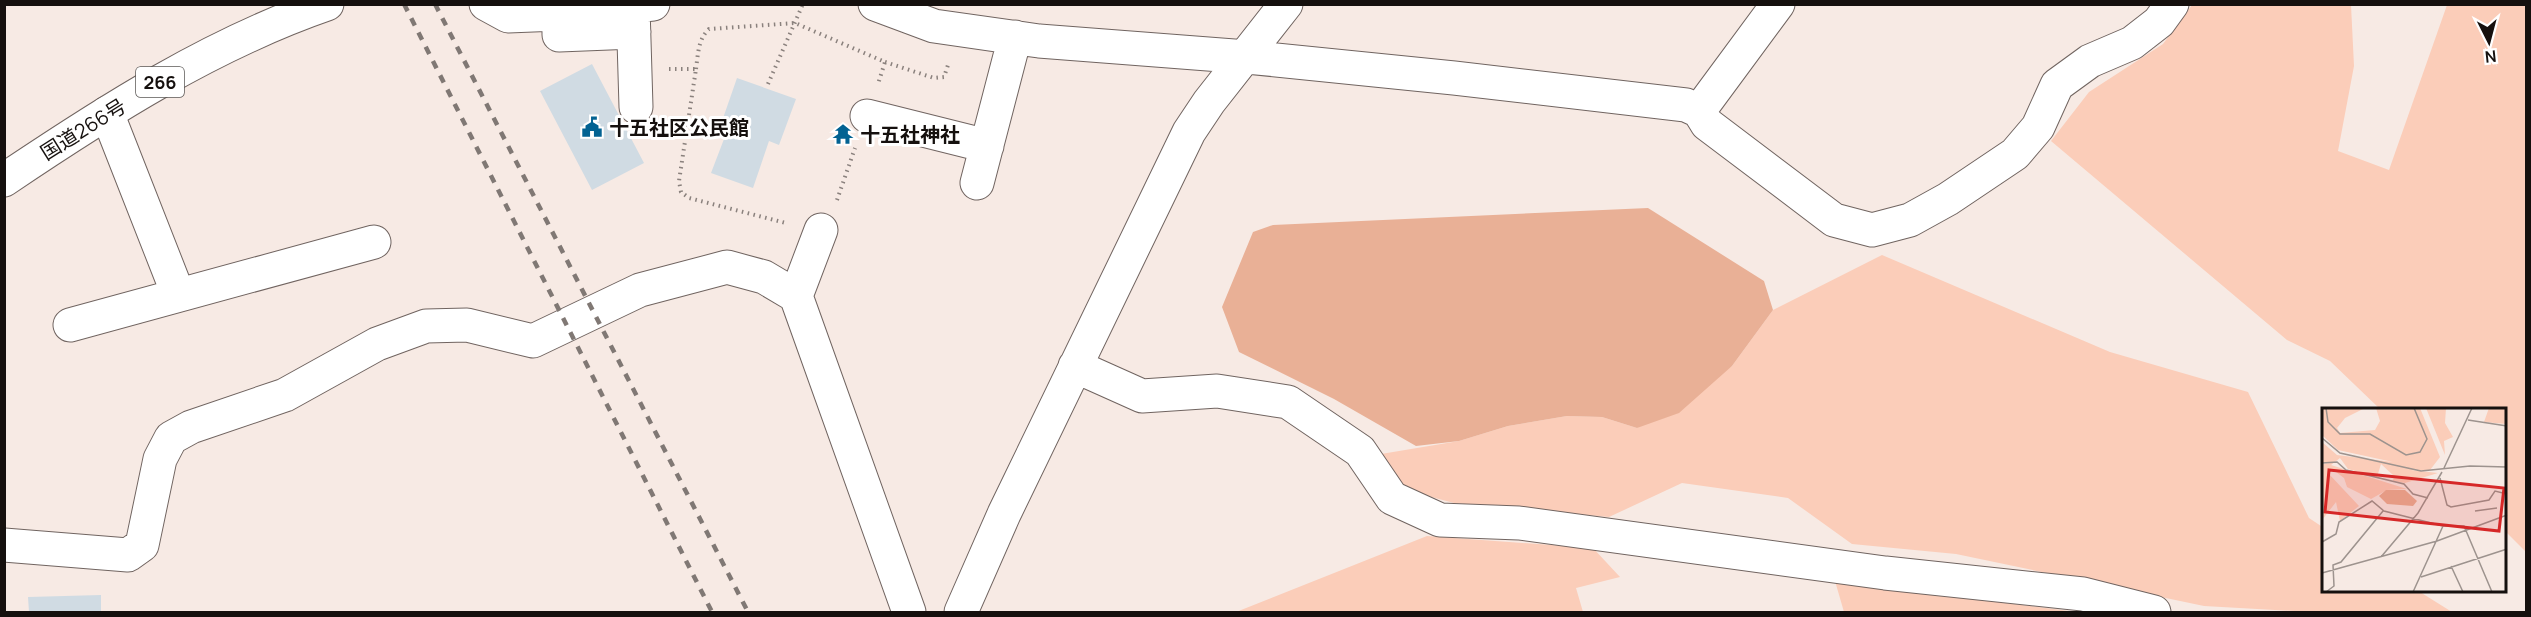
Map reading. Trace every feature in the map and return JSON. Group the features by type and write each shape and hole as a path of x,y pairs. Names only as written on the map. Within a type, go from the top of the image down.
{"main road":[{"name":"国道266号","path":"4,180 107,113 198,61 288,18 327,4"},
{"path":"486,4 508,16 640,15 635,69 636,107"},
{"path":"875,4 934,26 1015,37 1247,57 1686,105 1699,111 1707,124 1834,220 1872,230 1910,220 1948,199 2015,154 2038,127 2057,86 2090,61 2132,43 2159,22 2172,4"},
{"path":"961,612 1004,514 1189,132 1209,102 1247,57 1286,4"},
{"path":"1699,111 1778,4"},
{"path":"977,183 1015,37"},
{"path":"107,113 178,294"},
{"path":"867,116 987,146"},
{"path":"796,296 821,230"},
{"path":"70,325 374,242"},
{"path":"4,545 128,555 142,545 160,459 171,438 191,427 285,395 378,344 426,326 467,325 533,341 640,290 727,267 764,277 796,296 909,612"},
{"path":"1075,366 1142,396 1217,391 1288,402 1360,451 1392,498 1440,520 1519,523 1885,573 2083,594 2154,612"}],"path":[{"path":"768,84 803,4"},
{"path":"795,22 885,62 829,224 821,230 811,230 689,198 681,192 679,181 700,45 704,34 710,29 795,22"},
{"path":"635,69 696,69"}],"shaded area":[{"path":"2192,5 2351,5 2354,66 2338,151 2389,170 2447,5 2526,5 2526,552 2507,533 2507,408 2379,408 2330,361 2287,340 2051,141 2089,92 2163,44"},
{"path":"1648,208 1764,281 1773,310 1732,366 1679,413 1637,428 1602,417 1567,416 1508,426 1459,441 1416,446 1334,399 1239,352 1222,307 1253,232 1273,225"},
{"path":"1882,255 2110,352 2248,392 2309,518 2322,527 2322,593 2422,593 2452,612 2312,612 2204,606 1956,554 1852,544 1788,498 1682,483 1609,517 1454,503 1405,490 1381,454 1459,441 1508,426 1567,416 1602,417 1637,428 1732,366 1773,310"},
{"path":"1427,536 1593,548 1620,577 1576,588 1583,612 1236,612"},
{"path":"1835,581 2077,612 1844,612"}],"building":[{"name":"十五社区公民館","path":"592,64 644,163 592,190 540,91"},
{"path":"737,78 796,99 779,145 769,141 753,188 711,173 729,126 721,124"},
{"path":"101,595 101,612 29,612 28,597"}],"railway":[{"path":"404,4 712,612"},
{"path":"435,4 748,612"}],"place":[{"name":"十五社区公民館","path":"592,127"},
{"name":"十五社神社","path":"843,134"}]}
